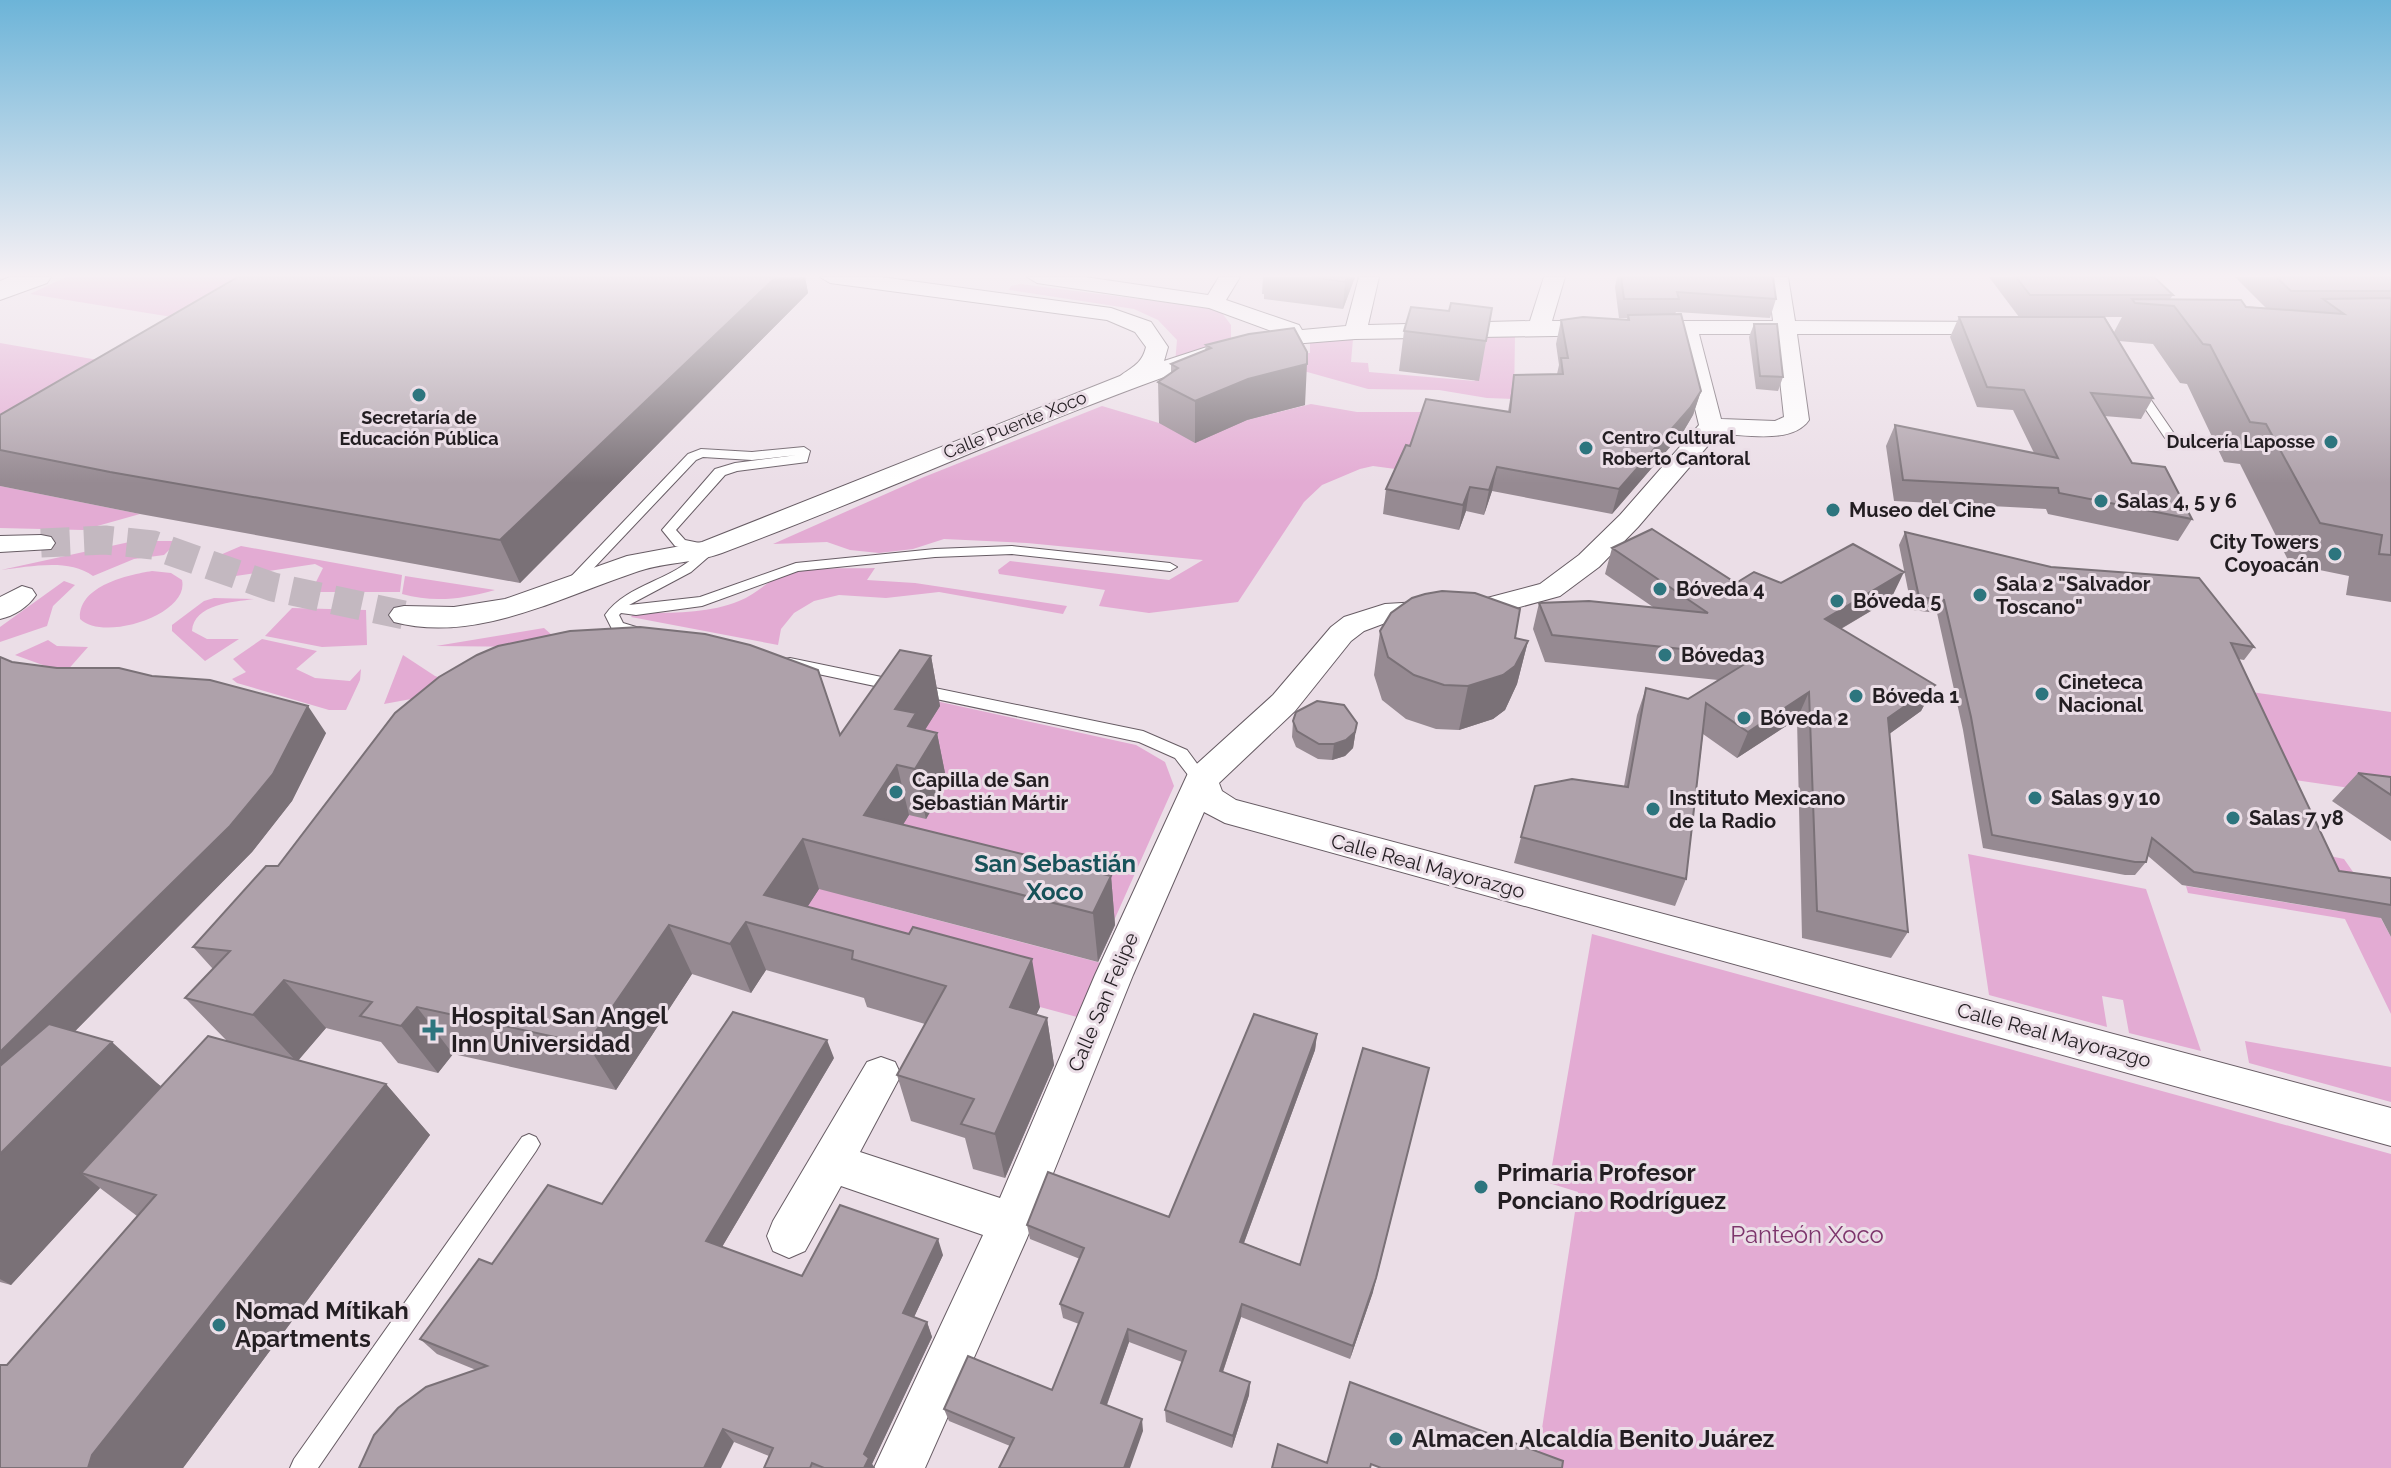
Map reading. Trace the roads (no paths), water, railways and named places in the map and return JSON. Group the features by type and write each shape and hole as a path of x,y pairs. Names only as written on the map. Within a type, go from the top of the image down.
{"street":[{"path":"1115,385 1147,369 1156,354 1156,346"},
{"name":"Calle Puente Xoco","path":"565,590 637,562 709,549 1115,385 1234,346"},
{"path":"1691,346 1711,426 1779,428 1797,420 1799,415 1786,346"},
{"name":"Calle San Felipe","path":"899,1468 1011,1223 1114,975 1201,780 1284,703 1341,634 1354,624 1385,613 1487,607 1550,590 1589,561 1629,521 1711,426"},
{"path":"0,544 41,543"},
{"path":"0,590 22,595 0,610"},
{"path":"404,615 481,613 565,590"},
{"name":"Calle Real Mayorazgo","path":"1201,780 1209,799 1225,810 2391,1127"},
{"path":"789,1236 881,1075"},
{"path":"831,1163 1011,1223"}],"lane":[{"path":"2131,379 2171,438"},
{"path":"565,590 692,457 701,453 752,456 804,451 803,459 735,467 720,472 669,530 680,543 709,549"},
{"path":"654,636 617,626 612,615 616,608 631,596 692,568 709,549"},
{"path":"616,608 636,610 702,601 796,567 935,553 1012,550 1170,567"},
{"name":"Calle Real Mayorazgo","path":"777,660 1143,737 1181,754 1201,780"},
{"path":"303,1468 529,1144"}],"tunnel":[{"path":"41,543 105,540 153,545 273,587 404,615"}],"place":[{"name":"Secretaría de Educación Pública","path":"419,395"},
{"name":"Dulcería Laposse","path":"2331,442"},
{"name":"Centro Cultural Roberto Cantoral","path":"1586,448"},
{"name":"Salas 4, 5 y 6","path":"2101,501"},
{"name":"Museo del Cine","path":"1833,510"},
{"name":"City Towers Coyoacán","path":"2335,554"},
{"name":"Bóveda 4","path":"1660,589"},
{"name":"Sala 2 \"Salvador Toscano\"","path":"1980,595"},
{"name":"Bóveda 5","path":"1837,601"},
{"name":"Bóveda3","path":"1665,655"},
{"name":"Cineteca Nacional","path":"2042,694"},
{"name":"Bóveda 1","path":"1856,696"},
{"name":"Bóveda 2","path":"1744,718"},
{"name":"Capilla de San Sebastián Mártir","path":"896,792"},
{"name":"Salas 9 y 10","path":"2035,798"},
{"name":"Instituto Mexicano de la Radio","path":"1653,809"},
{"name":"Salas 7 y8","path":"2233,818"},
{"name":"Hospital San Angel Inn Universidad","path":"433,1030"},
{"name":"Primaria Profesor Ponciano Rodríguez","path":"1481,1187"},
{"name":"Nomad Mítikah Apartments","path":"219,1325"},
{"name":"Almacen Alcaldía Benito Juárez","path":"1396,1439"}],"district":[{"name":"San Sebastián Xoco","path":"1055,878"}],"park label":[{"name":"Panteón Xoco","path":"1807,1235"}]}
